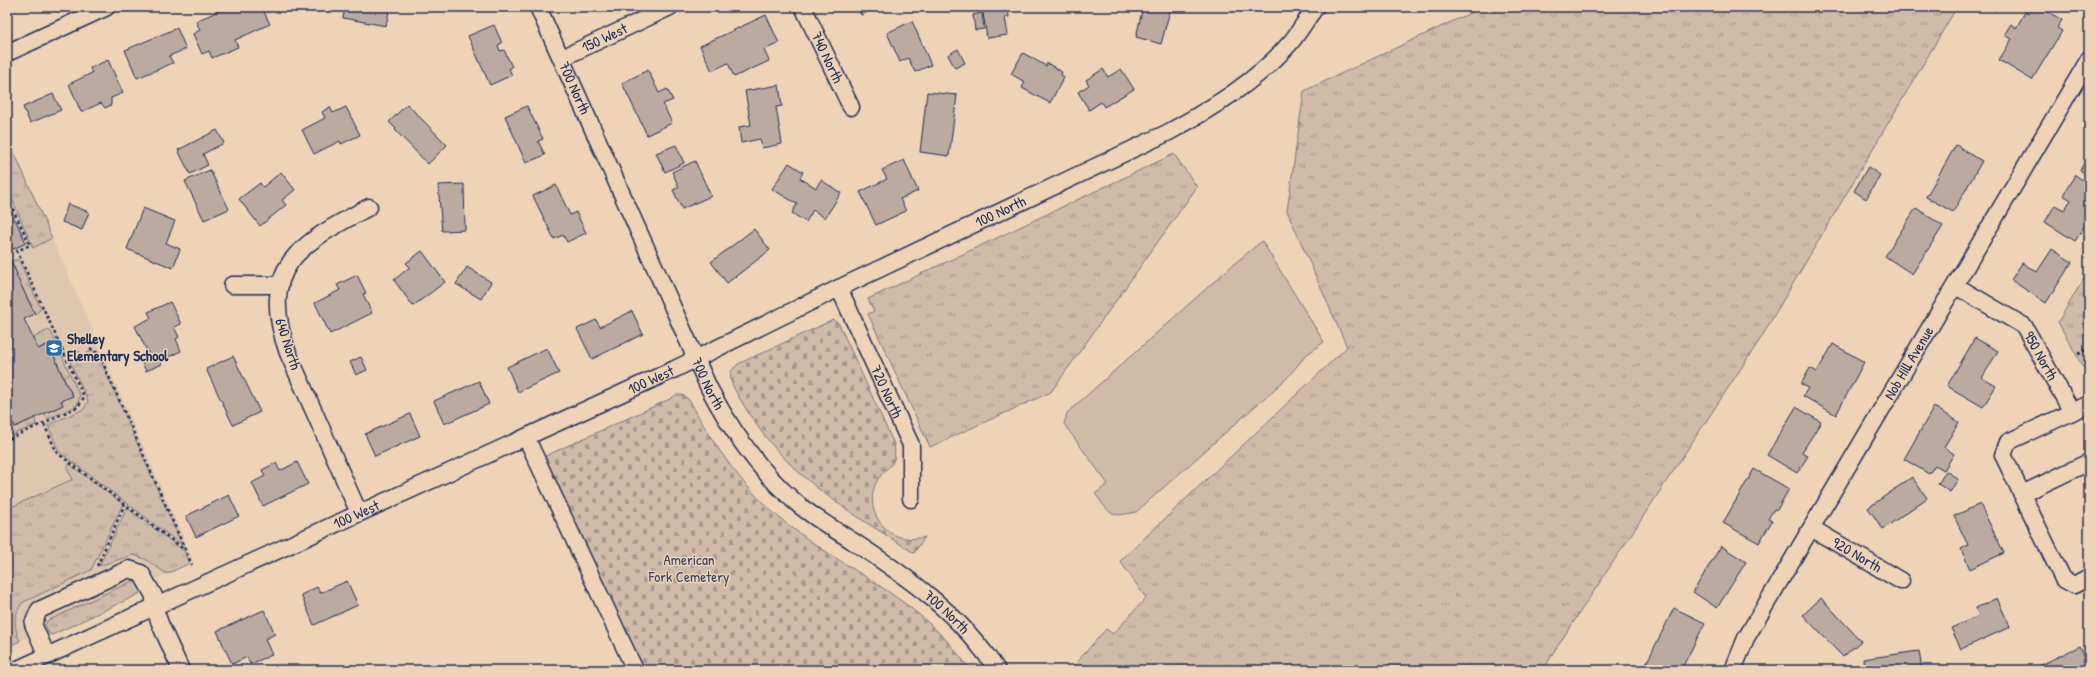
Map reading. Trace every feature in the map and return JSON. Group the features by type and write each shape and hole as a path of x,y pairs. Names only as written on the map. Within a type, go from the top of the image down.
{"street":[{"path":"7,53 107,7"},
{"name":"700 North","path":"538,7 709,388 736,436 774,482 792,500 928,592 969,632 997,670"},
{"name":"150 West","path":"562,58 670,7"},
{"name":"740 North","path":"803,7 851,107"},
{"name":"100 North","path":"696,359 839,288 1175,128 1213,108 1243,86 1291,42 1316,7"},
{"name":"Nob Hill Avenue","path":"1733,670 1746,638 1813,529 2089,59"},
{"name":"640 North","path":"359,513 288,354 280,331 277,309 280,285 290,261 305,245 327,230 369,207"},
{"path":"232,285 280,285"},
{"name":"950 North","path":"1956,286 2024,326 2072,412"},
{"name":"720 North","path":"839,288 911,445 911,499"},
{"name":"100 West","path":"16,670 696,359"},
{"path":"2089,404 2008,442 2003,455 2063,579 2074,585 2089,577"},
{"path":"526,437 635,670"},
{"path":"2022,494 2089,462"},
{"name":"920 North","path":"1813,529 1901,581"},
{"path":"47,656 33,624 39,610 129,569 140,572 154,596 154,608 181,670"}],"path":[{"path":"7,212 13,209 30,245 17,251 84,397 78,407 7,440"},
{"path":"90,348 99,354 192,565"},
{"path":"2078,354 2089,349"},
{"path":"44,424 57,453 185,550"},
{"path":"94,573 125,504"}],"shaded area":[{"name":"Shelley Elementary School","path":"7,135 194,562 7,647"}],"green space":[{"path":"1483,7 1957,7 1759,341 1553,653 1544,670 1070,670 1106,629 1113,634 1146,598 1120,561 1347,347 1287,211 1304,91"},
{"path":"7,136 52,238 33,248 7,187"},
{"path":"1174,154 1197,187 1051,392 930,447 868,314 874,311 868,299"},
{"path":"1262,241 1324,342 1306,355 1287,378 1136,512 1120,515 1111,513 1095,494 1108,484 1064,424 1067,413 1235,263"},
{"path":"19,260 41,309 35,314 16,275 17,274 11,261"},
{"path":"2089,270 2089,378 2058,322"},
{"path":"833,320 839,324 894,444 894,459 890,466 881,475 874,488 872,502 876,516 889,532 904,538 925,537 914,553 841,506 798,472 778,452 760,430 736,393 732,384 730,375 731,371 738,364"},
{"path":"48,330 51,332 80,396 77,406 47,419 44,414 63,405 61,401 73,395 66,384 49,344 38,349 33,338"},
{"path":"91,350 98,354 182,545 59,452 48,425 84,409 88,401 68,357 79,351 81,355 90,352"},
{"name":"American Fork Cemetery","path":"676,395 683,395 690,401 732,468 744,483 772,511 811,542 908,606 930,624 951,645 970,670 626,670 530,463"},
{"path":"35,418 36,425 7,437 7,426 13,423 15,427"},
{"path":"69,464 123,504 91,570 22,603 17,612 15,622 20,641 7,647 7,509 73,479 67,469"},
{"path":"127,508 184,551 190,563 167,574 145,559 133,555 99,566"},
{"path":"132,581 138,581 142,588 139,594 52,635 49,634 45,625 47,621"}],"building":[{"path":"228,7 266,7 267,11 264,12 270,24 235,40 238,47 212,58 209,51 202,54 193,34 200,30 196,21"},
{"path":"345,7 390,7 386,26 343,18"},
{"path":"857,7 878,7 861,15"},
{"path":"982,7 1008,7 1009,17 1005,17 1008,35 987,38"},
{"path":"1143,7 1171,7 1161,44 1136,37"},
{"path":"1989,7 1998,7 1996,11"},
{"path":"2028,7 2040,7 2062,20 2057,28 2062,31 2032,80 1999,60 2012,39 2004,35 2011,24 2016,28"},
{"path":"982,13 984,29 975,30 973,15"},
{"path":"766,15 779,43 764,50 769,61 734,77 728,63 712,71 700,46"},
{"path":"912,21 931,65 915,72 908,58 900,62 887,33"},
{"path":"494,25 502,43 498,45 500,51 504,50 512,67 509,69 512,75 490,85 468,36"},
{"path":"177,28 186,49 169,56 173,63 137,78 125,50"},
{"path":"958,49 965,63 955,68 948,55"},
{"path":"1023,53 1046,66 1047,63 1062,72 1061,75 1064,77 1050,103 1022,88 1025,82 1011,74"},
{"path":"108,60 123,93 111,98 111,105 105,108 101,103 81,112 69,84 92,73 90,68"},
{"path":"1103,69 1108,77 1121,69 1134,89 1104,107 1101,102 1089,110 1078,92 1089,85 1086,80"},
{"path":"648,70 659,93 667,89 673,100 663,104 672,123 647,135 622,83"},
{"path":"779,85 782,106 776,107 782,144 762,148 760,139 741,143 739,127 751,125 745,91"},
{"path":"927,92 957,95 949,156 920,152"},
{"path":"53,94 61,110 30,123 23,107"},
{"path":"407,104 447,145 428,164 389,122"},
{"path":"527,106 543,139 538,141 545,155 526,163 505,116"},
{"path":"330,107 333,113 346,107 360,135 341,144 340,141 314,154 302,130 325,118 322,112"},
{"path":"217,130 224,143 203,154 208,165 190,174 178,150"},
{"path":"676,145 684,163 665,172 656,153"},
{"path":"1956,145 1982,161 1953,212 1926,197"},
{"path":"2089,154 2089,176 2080,170"},
{"path":"904,160 918,191 900,199 906,211 876,225 860,192 887,179 882,170"},
{"path":"695,161 711,196 682,209 673,190 679,187 672,172"},
{"path":"789,163 803,172 800,178 816,188 821,180 841,193 825,218 813,210 806,222 792,213 797,204 772,189"},
{"path":"1868,167 1880,175 1866,199 1854,191"},
{"path":"210,170 229,209 204,220 185,181"},
{"path":"281,172 295,190 282,200 286,205 260,226 239,199 260,183 263,187"},
{"path":"2075,175 2089,184 2089,219 2075,241 2045,222 2055,205 2064,210 2071,200 2063,195"},
{"path":"464,184 465,230 442,231 438,185"},
{"path":"556,185 570,215 576,212 586,233 567,242 563,235 554,239 533,196"},
{"path":"68,204 89,212 82,230 62,222"},
{"path":"143,208 175,221 166,243 180,249 173,268 127,249"},
{"path":"1916,208 1943,226 1912,274 1885,256"},
{"path":"12,212 26,243 7,252 7,214"},
{"path":"754,229 770,250 727,283 711,262"},
{"path":"2052,249 2072,262 2046,303 2011,280 2022,263 2037,272"},
{"path":"422,251 445,282 413,306 394,280 410,267 406,263"},
{"path":"11,261 17,274 16,275 35,314 24,319 38,349 49,344 66,384 73,396 61,401 63,405 15,427 13,423 7,426 7,263"},
{"path":"467,267 491,282 481,299 456,284"},
{"path":"357,275 366,293 363,294 372,313 330,334 315,303 340,290 337,285"},
{"path":"170,302 181,324 174,327 179,337 176,339 181,351 160,361 162,364 146,371 139,357 148,353 135,326 151,318 148,312"},
{"path":"632,311 643,334 592,359 577,329 596,320 600,327"},
{"path":"1975,338 1998,351 1982,378 1996,386 1983,407 1947,386"},
{"path":"1833,344 1864,362 1836,415 1803,396 1808,388 1801,384 1810,368 1817,372"},
{"path":"547,348 559,373 518,392 507,367"},
{"path":"233,356 260,412 233,425 206,369"},
{"path":"361,357 367,370 356,375 350,362"},
{"path":"479,381 489,404 444,424 434,401"},
{"path":"1796,407 1821,422 1802,452 1808,456 1797,473 1767,455"},
{"path":"1934,407 1959,422 1944,447 1954,454 1944,470 1935,465 1929,474 1904,459"},
{"path":"410,414 420,436 375,456 365,434"},
{"path":"297,462 308,484 263,506 252,483 265,476 262,470 276,463 280,471"},
{"path":"1754,469 1789,489 1777,510 1774,509 1768,519 1772,521 1759,543 1723,523"},
{"path":"1946,471 1958,479 1950,492 1938,484"},
{"path":"1912,477 1927,498 1883,529 1868,508"},
{"path":"229,495 239,516 196,537 186,516"},
{"path":"1980,504 2004,553 1970,569 1961,549 1968,545 1954,516"},
{"path":"1721,546 1746,562 1717,608 1693,592"},
{"path":"347,581 358,605 314,625 301,595 317,587 320,593"},
{"path":"1821,598 1861,641 1843,657 1803,615"},
{"path":"1997,598 2010,627 1961,649 1951,628 1979,616 1976,608"},
{"path":"1674,608 1705,623 1681,670 1658,670 1646,664"},
{"path":"264,610 275,634 265,639 272,655 250,664 247,657 232,664 217,631"},
{"path":"2080,646 2089,665 2089,670 2031,670"},
{"path":"1919,651 1922,670 1864,670 1863,659"},
{"path":"1778,667 1814,669 1814,670 1778,670"}],"place":[{"name":"Shelley Elementary School","path":"54,348"}]}
